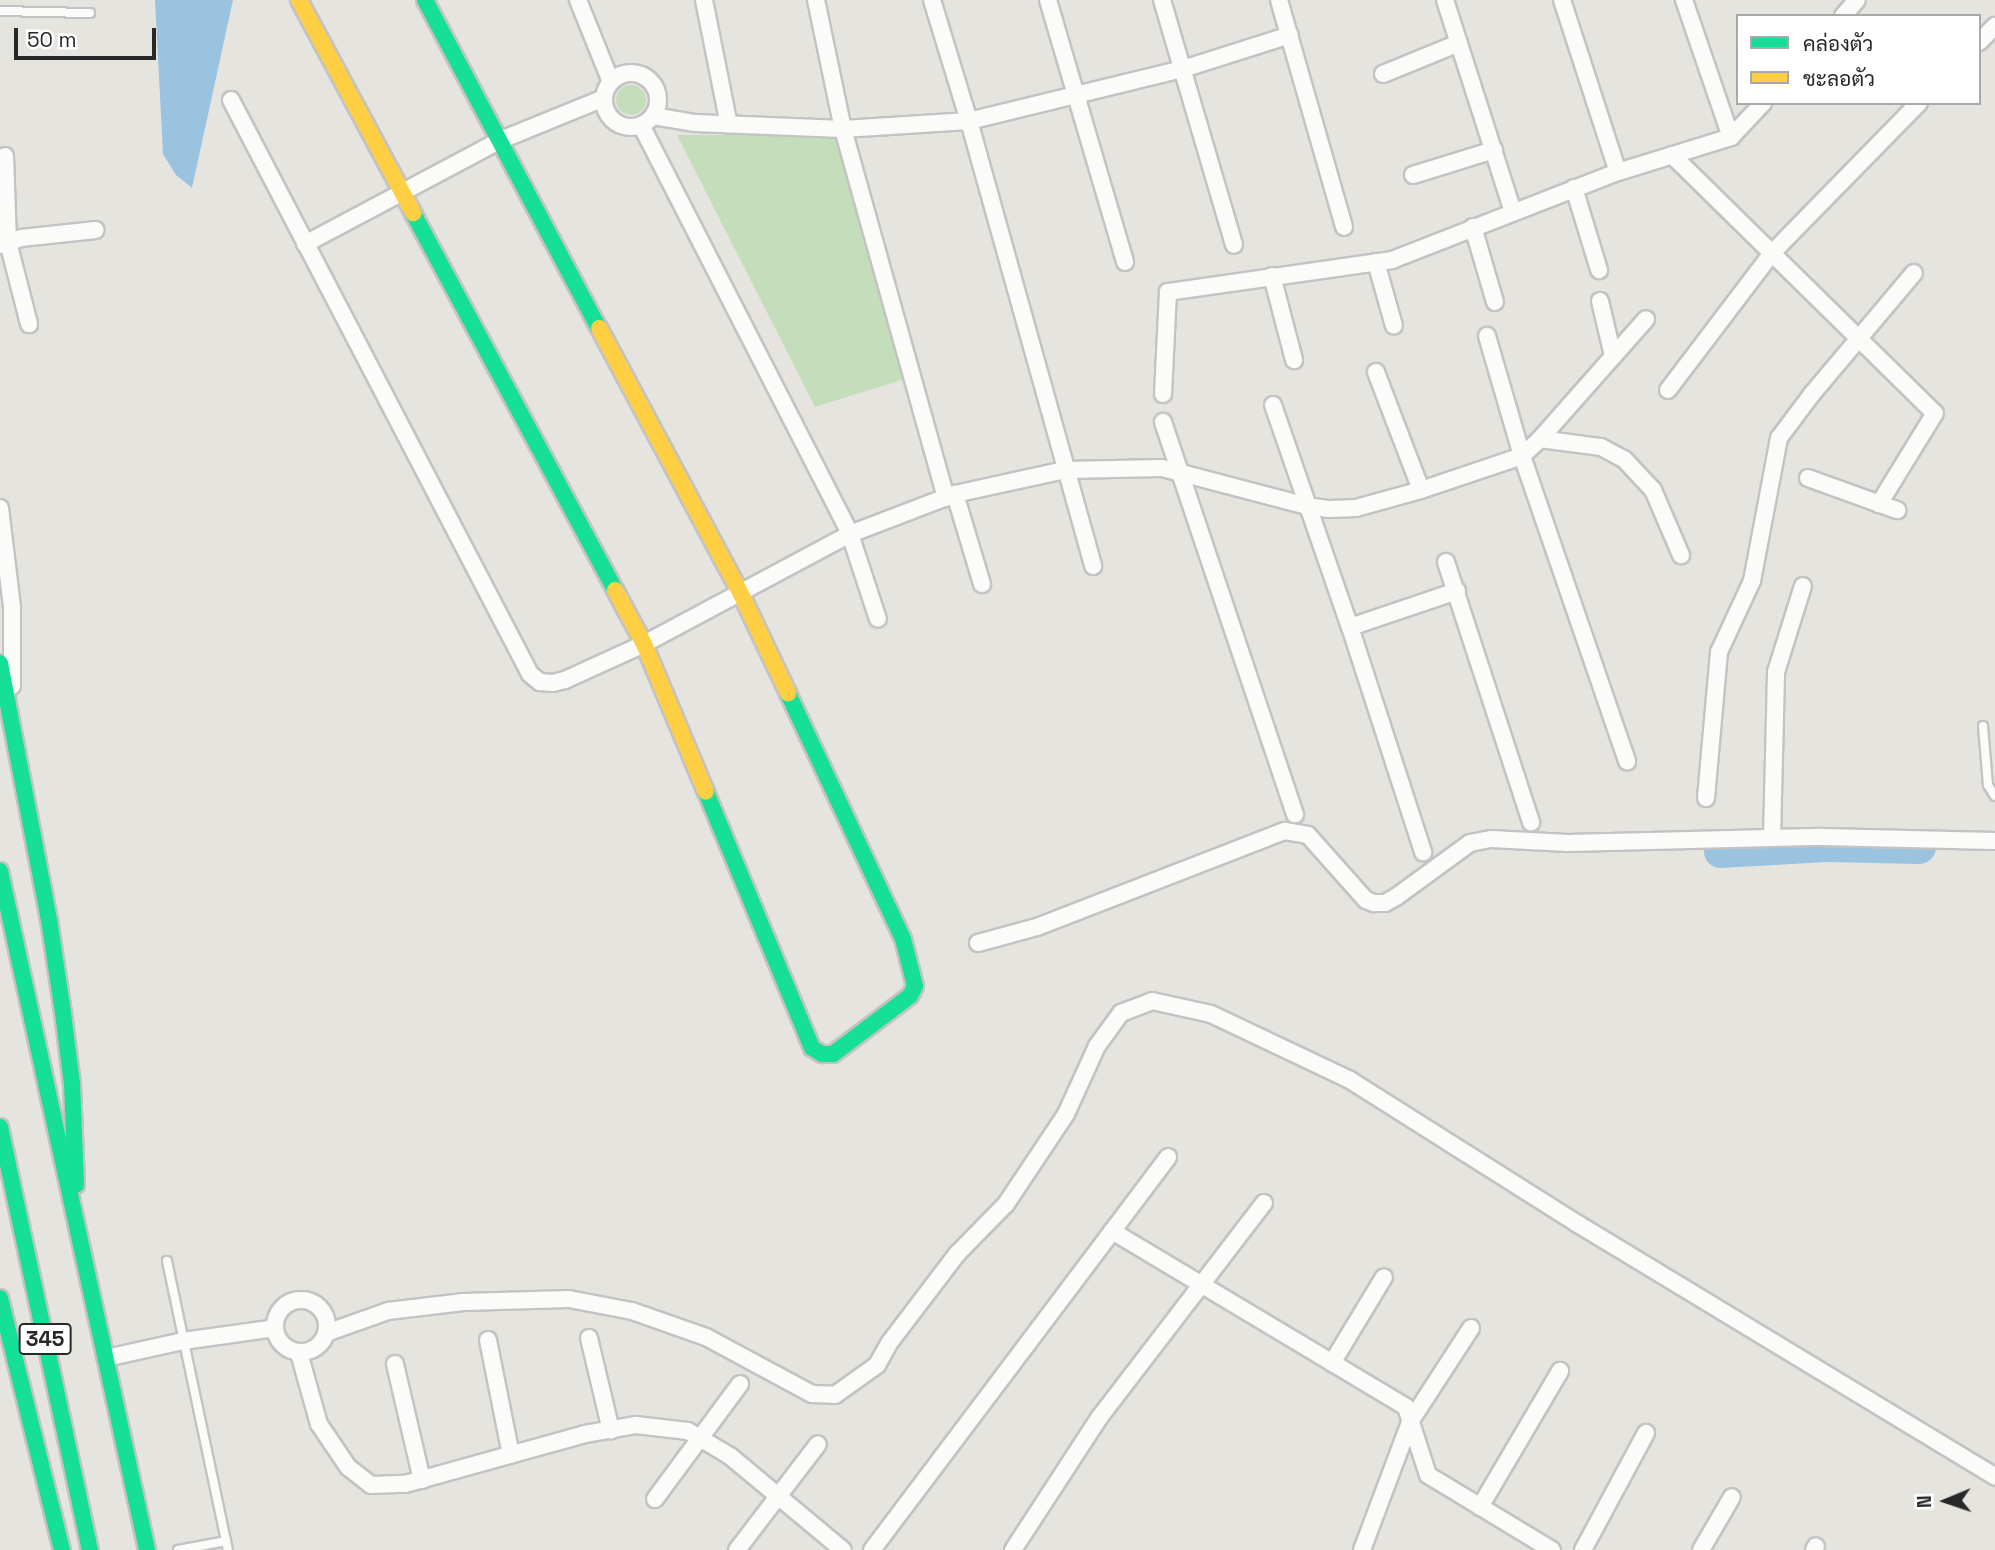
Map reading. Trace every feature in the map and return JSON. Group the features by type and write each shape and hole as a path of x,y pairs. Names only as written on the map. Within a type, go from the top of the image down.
{"street":[{"path":"299,0 644,644 812,1048 822,1054 833,1054 903,1002 915,986 903,939 741,594 425,0"},
{"path":"578,0 611,82"},
{"path":"704,0 729,125"},
{"path":"816,0 844,129 951,496 982,584"},
{"path":"932,0 970,121 1093,566"},
{"path":"1048,0 1125,262"},
{"path":"1162,0 1234,245"},
{"path":"1279,0 1344,227"},
{"path":"1445,0 1513,212"},
{"path":"1562,0 1618,172"},
{"path":"1684,0 1731,137"},
{"path":"1845,14 1857,0"},
{"path":"1981,40 1995,26"},
{"path":"878,619 850,534 647,120 657,96 648,79 629,73 611,82 604,98 612,120 626,127 647,120 844,129 970,121 1183,69 1290,35"},
{"path":"1383,74 1459,43"},
{"path":"305,244 501,140 604,98"},
{"path":"231,100 530,674 540,682 553,683 644,644 850,534 951,496 1065,470 1148,466 1181,472 1307,506 1356,508 1421,490 1522,456 1646,319"},
{"path":"1163,394 1168,292 1392,260 1618,172 1731,137 1761,105"},
{"path":"1668,390 1772,253 1917,105"},
{"path":"1413,174 1494,150"},
{"path":"1672,155 1935,414 1879,504"},
{"path":"5,156 4,243 29,324"},
{"path":"1574,188 1599,270"},
{"path":"1474,227 1495,302"},
{"path":"4,243 96,230"},
{"path":"1376,262 1394,326"},
{"path":"1706,798 1719,652 1752,580 1779,438 1914,273"},
{"path":"1272,276 1294,360"},
{"path":"1600,301 1613,356"},
{"path":"1487,336 1522,456 1627,761"},
{"path":"1376,372 1421,490"},
{"path":"1273,405 1350,627 1423,852"},
{"path":"1163,422 1295,814"},
{"path":"1540,439 1601,447 1624,458 1653,490 1681,555"},
{"path":"1808,478 1897,510"},
{"path":"0,508 12,607 12,718"},
{"path":"1446,562 1531,822"},
{"path":"1772,838 1776,673 1803,586"},
{"path":"1350,627 1457,591"},
{"name":"345","path":"0,663 63,1013 72,1084 78,1230"},
{"path":"978,943 1037,927 1285,831 1308,835 1358,892 1374,903 1385,903 1396,897 1460,849 1480,840 1567,843 1772,838 1995,841"},
{"name":"345","path":"0,871 147,1550"},
{"path":"326,1333 325,1316 314,1303 306,1300 290,1302 278,1313 275,1328 283,1346 299,1353 316,1348 326,1333 388,1311 463,1302 569,1299 644,1315 706,1338 812,1394 835,1395 877,1365 890,1342 957,1254 1006,1204 1066,1114 1097,1046 1121,1013 1153,1001 1211,1014 1350,1080 1578,1224 1995,1477"},
{"name":"345","path":"0,1127 90,1550"},
{"path":"872,1550 1168,1157"},
{"path":"1013,1550 1098,1418 1264,1203"},
{"path":"1112,1231 1406,1407 1428,1475 1552,1550"},
{"path":"1332,1363 1384,1276"},
{"name":"345","path":"0,1298 62,1550"},
{"path":"106,1358 183,1341 275,1328"},
{"path":"1365,1549 1410,1423 1471,1328"},
{"path":"589,1338 611,1430"},
{"path":"488,1340 511,1455"},
{"path":"299,1353 319,1424 348,1467 371,1485 404,1484 422,1480 636,1425 688,1431 730,1456 843,1550"},
{"path":"395,1364 422,1480"},
{"path":"1480,1507 1560,1371"},
{"path":"654,1499 740,1384"},
{"path":"1583,1550 1646,1433"},
{"path":"737,1550 818,1444"},
{"path":"1701,1550 1732,1497"}],"lane":[{"path":"0,11 90,13"},
{"path":"1983,726 1988,785 1995,796"},
{"path":"167,1261 227,1545 178,1550"}],"green space":[{"path":"631,85 642,89 646,100 642,111 631,115 620,111 616,100 620,89"},
{"path":"677,135 835,135 908,378 815,407"}],"water":[{"path":"155,0 233,0 192,188 176,175 163,154"}],"waterway":[{"path":"1720,851 1827,845 1919,847"}],"traffic: fast":[{"path":"425,0 599,328"},
{"path":"413,213 615,590"},
{"path":"0,663 50,926 63,1013 72,1084 76,1185"},
{"path":"706,792 812,1048 822,1054 833,1054 910,996 915,986 903,939 788,693"},
{"path":"0,871 147,1550"},
{"path":"0,1127 90,1550"},
{"path":"0,1298 62,1550"}],"traffic: slow":[{"path":"299,0 413,213"},
{"path":"599,328 741,594 788,693"},
{"path":"615,590 644,644 706,792"}]}
